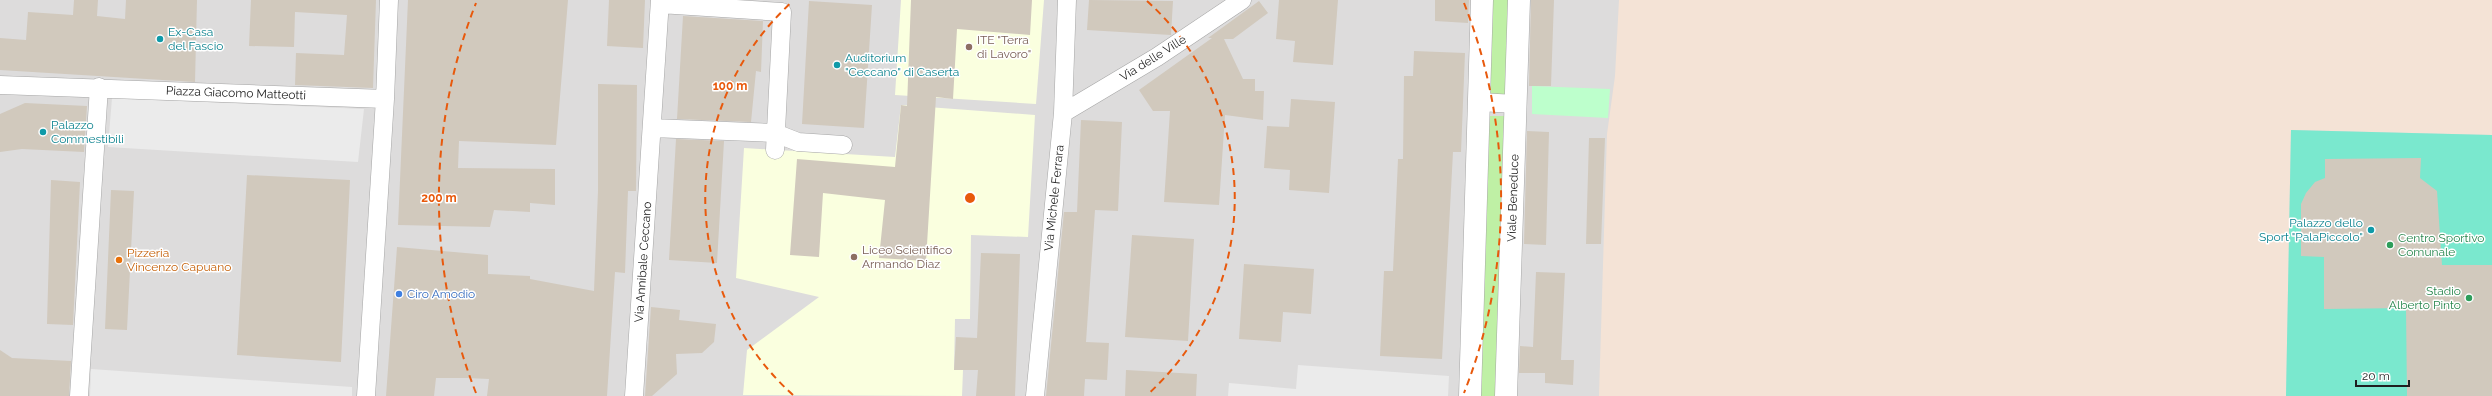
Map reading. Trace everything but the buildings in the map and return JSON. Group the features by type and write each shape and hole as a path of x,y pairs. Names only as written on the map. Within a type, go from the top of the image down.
{"street":[{"path":"366,396 385,99 389,0"},
{"name":"Via Michele Ferrara","path":"1035,396 1063,113 1067,0"},
{"name":"Via delle Ville","path":"1063,113 1157,57 1242,0"},
{"path":"1470,396 1482,0"},
{"name":"Viale Beneduce","path":"1506,396 1519,0"},
{"name":"Via Annibale Ceccano","path":"634,396 660,2 782,6 775,141"},
{"name":"Piazza Giacomo Matteotti","path":"0,86 99,87 385,99"},
{"path":"79,396 99,87"},
{"path":"1479,102 1516,104"},
{"path":"652,128 775,141 843,145"}],"shaded area":[{"path":"0,0 2492,0 2492,396 0,396"},
{"name":"ITE \"Terra di Lavoro\"","path":"901,0 1044,0 1036,104 895,95"},
{"path":"1619,0 2492,0 2492,135 2291,130 2286,396 1599,396 1607,134 1615,76"},
{"path":"112,98 364,109 358,162 108,147"},
{"name":"Liceo Scientifico Armando Diaz","path":"901,105 1035,115 1028,237 971,235 970,319 955,319 954,370 963,370 962,396 743,395 747,350 819,297 736,278 744,148 895,157"},
{"path":"1298,365 1449,376 1448,396 1228,396 1229,383 1296,389"},
{"path":"91,369 352,387 352,396 90,396"}],"green space":[{"path":"1488,0 1511,0 1508,98 1485,95"},
{"path":"1532,86 1610,89 1608,118 1532,114"},
{"path":"1485,116 1508,116 1499,396 1477,396"},
{"name":"Centro Sportivo Comunale","path":"2291,130 2492,135 2492,396 2286,396"}],"place":[{"name":"Ex-Casa del Fascio","path":"160,39"},
{"name":"ITE \"Terra di Lavoro\"","path":"969,47"},
{"name":"Auditorium \"Ceccano\" di Caserta","path":"837,65"},
{"name":"Palazzo Commestibili","path":"43,132"},
{"name":"Palazzo dello Sport \"PalaPiccolo\"","path":"2371,230"},
{"name":"Centro Sportivo Comunale","path":"2390,245"},
{"name":"Liceo Scientifico Armando Diaz","path":"854,257"},
{"name":"Pizzeria Vincenzo Capuano","path":"119,260"},
{"name":"Ciro Amodio","path":"399,294"},
{"name":"Stadio Alberto Pinto","path":"2469,298"}]}
